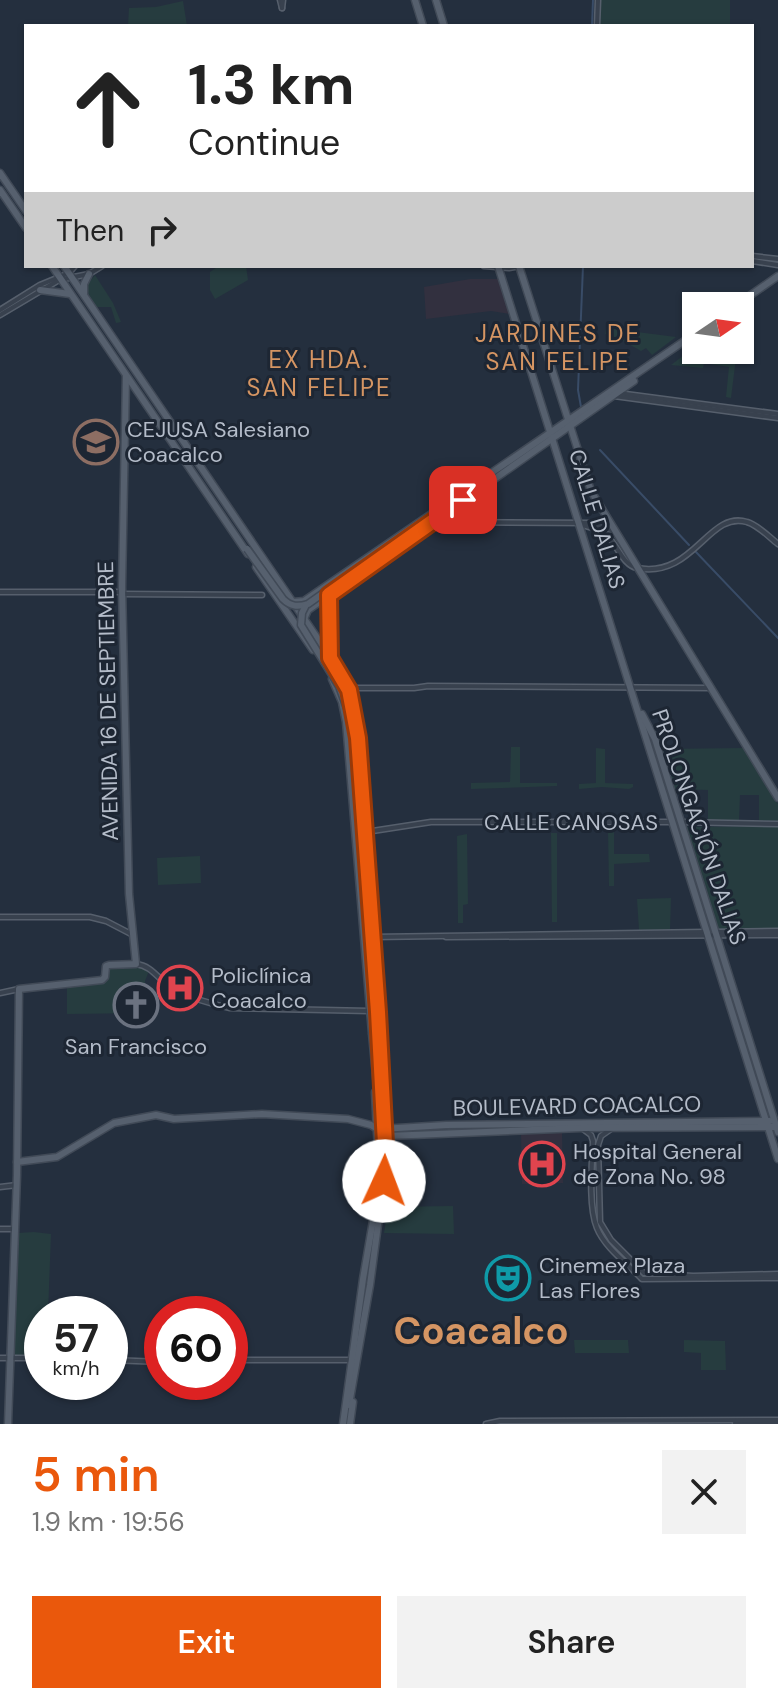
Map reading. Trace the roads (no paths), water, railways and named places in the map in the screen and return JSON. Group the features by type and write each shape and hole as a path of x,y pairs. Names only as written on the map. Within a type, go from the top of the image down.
{"main road":[{"path":"415,0 422,24"},
{"path":"436,0 443,24"},
{"path":"0,173 24,208"},
{"path":"0,190 24,225"},
{"path":"53,268 331,677 342,702 350,761"},
{"path":"66,268 345,680 355,714 389,1152 384,1205 372,1244"},
{"name":"CALLE DALIAS","path":"498,268 634,696"},
{"path":"521,268 591,491 778,798"},
{"path":"87,301 83,289 89,274"},
{"path":"754,295 778,278"},
{"path":"40,290 70,294"},
{"path":"293,602 301,602 326,586 682,346"},
{"name":"AVENIDA 16 DE SEPTIEMBRE","path":"126,376 122,593 129,894 136,964"},
{"path":"179,452 199,476 283,599 296,607 308,604 442,509 463,500"},
{"path":"304,619 307,612 506,466"},
{"path":"345,1424 367,1303 378,1130 348,711 339,686 301,625 301,618 308,603 395,538"},
{"path":"326,586 331,594 330,658"},
{"name":"PROLONGACIÓN DALIAS","path":"634,696 708,934 774,1125"},
{"name":"PROLONGACIÓN DALIAS","path":"634,696 655,739 774,1125"},
{"path":"8,1424 17,1185 19,989 102,980 106,966 136,964"},
{"path":"345,1424 348,1360 382,1180 375,1033 369,1011"},
{"path":"375,1033 380,1012"},
{"path":"376,1106 386,1105"},
{"path":"17,1162 57,1157 114,1123 156,1115 174,1119 267,1114 348,1119 378,1130"},
{"path":"541,1128 554,1124"},
{"name":"BOULEVARD COACALCO","path":"541,1128 554,1124 774,1125"},
{"path":"774,1125 778,1159"},
{"name":"BOULEVARD COACALCO","path":"378,1130 774,1125"},
{"path":"378,1152 384,1147 389,1152"},
{"path":"345,1424 361,1296"},
{"path":"359,1330 367,1303"}],"street":[{"path":"597,24 598,0"},
{"path":"754,259 778,262"},
{"path":"71,274 74,268"},
{"path":"0,313 38,286 71,274 89,274 99,268"},
{"path":"0,313 60,278"},
{"path":"614,394 775,416"},
{"path":"474,492 468,508 473,518 482,523"},
{"path":"579,524 602,532 628,563 637,568 657,569 676,564 718,528 736,521 751,523 778,544"},
{"path":"432,522 599,523 616,532"},
{"path":"0,592 262,595"},
{"path":"353,688 711,688"},
{"name":"CALLE CANOSAS","path":"365,832 431,822 778,824"},
{"path":"0,917 90,917 106,921 135,936"},
{"path":"373,937 778,933"},
{"path":"136,964 148,967 170,987 230,1008 369,1011"},
{"path":"0,993 19,989"},
{"path":"581,1128 593,1138 593,1205 597,1228 607,1243 642,1279 778,1276"},
{"path":"613,1128 601,1136 598,1145 600,1222 611,1240 644,1273 778,1276"},
{"path":"0,1187 17,1185"},
{"path":"0,1229 15,1229"},
{"path":"0,1358 24,1358"},
{"path":"248,1360 348,1360"},
{"path":"486,1424 500,1421 778,1422"},
{"path":"633,1424 778,1422"}],"waterway":[{"path":"592,24 593,0"},
{"path":"581,407 578,390 583,268"},
{"path":"600,450 689,545"},
{"path":"695,551 778,638"}],"place":[{"name":"CEJUSA Salesiano Coacalco","path":"96,442"},
{"name":"Policlínica Coacalco","path":"180,988"},
{"name":"San Francisco","path":"136,1005"},
{"name":"Hospital General de Zona No. 98","path":"542,1164"},
{"name":"Cinemex Plaza Las Flores","path":"508,1278"}],"district":[{"name":"JARDINES DE SAN FELIPE","path":"558,347"},
{"name":"EX HDA. SAN FELIPE","path":"319,373"},
{"name":"Coacalco","path":"481,1331"}]}
